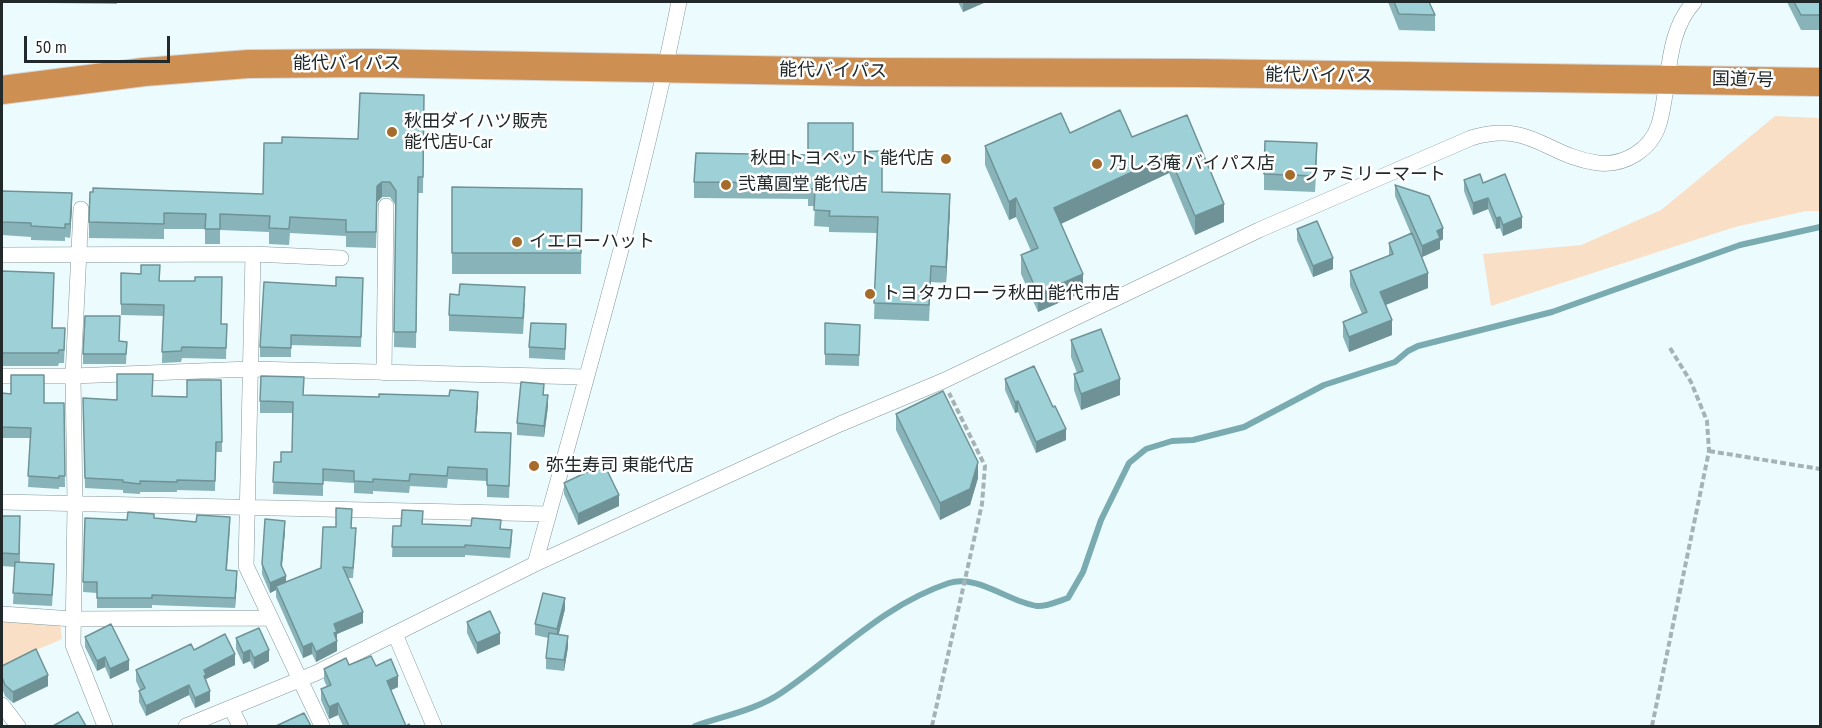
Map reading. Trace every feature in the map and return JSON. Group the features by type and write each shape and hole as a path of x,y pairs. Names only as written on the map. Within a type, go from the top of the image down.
{"highway":[{"name":"能代バイパス","path":"2,90 144,72 248,64 370,63 863,72 1196,73 1666,79"},
{"name":"国道7号","path":"1666,79 1821,82"}],"street":[{"path":"535,564 597,339 666,67 679,2"},
{"path":"186,726 299,680 535,564 840,424 943,381 1259,230 1471,138 1489,132 1521,134 1589,162 1615,163 1629,159 1653,137 1659,124 1676,35 1688,9 1694,2"},
{"path":"384,373 386,206"},
{"path":"81,208 73,376 75,503 73,645 105,726"},
{"path":"253,254 246,566 322,726"},
{"path":"2,255 253,254 340,258"},
{"path":"2,376 73,376 250,369 585,377"},
{"path":"2,502 549,514"},
{"path":"2,614 73,619 270,618"},
{"path":"395,634 434,726"},
{"path":"2,705 18,726"},
{"path":"231,708 240,726"}],"path":[{"path":"1652,726 1710,451 1707,421 1691,382 1670,348"},
{"path":"932,726 982,504 985,466 943,381"},
{"path":"1710,451 1821,469"}],"shaded area":[{"path":"1775,116 1820,118 1820,211 1806,211 1735,227 1491,306 1483,254 1581,245 1661,210"},
{"path":"2,620 60,623 62,639 2,665"}],"building":[{"path":"1394,2 1429,2 1435,15 1399,14"},
{"path":"1794,2 1821,2 1821,15 1801,15"},
{"path":"360,93 424,95 423,177 418,177 416,332 394,332 396,191 390,182 382,182 377,186 376,232 346,232 346,220 290,217 289,229 269,228 270,216 220,214 220,229 205,229 206,214 164,213 164,224 89,222 90,192 93,192 93,188 263,194 264,143 282,143 282,137 358,139"},
{"path":"1120,110 1132,137 1187,115 1224,204 1195,216 1169,155 1054,208 1083,274 1038,294 1021,255 1038,248 1016,198 1009,202 985,146 1061,113 1070,133"},
{"path":"808,123 853,123 853,152 882,151 882,192 950,194 946,267 931,266 929,305 874,303 878,217 829,216 830,211 814,210 815,189 808,189 808,183 694,182 696,153 808,155"},
{"path":"1265,141 1317,143 1315,176 1264,174"},
{"path":"1480,174 1483,183 1505,174 1522,217 1503,225 1500,217 1496,218 1488,198 1473,203 1464,180"},
{"path":"1395,185 1429,196 1443,228 1437,231 1440,238 1422,246"},
{"name":"イエローハット","path":"452,187 582,189 581,253 452,253"},
{"path":"2,191 72,193 70,224 65,224 65,228 2,222"},
{"path":"1317,221 1333,258 1313,266 1297,229"},
{"path":"1412,233 1428,273 1380,292 1392,320 1349,337 1343,322 1367,312 1350,271 1393,254 1389,243"},
{"path":"141,265 160,265 159,281 195,281 195,277 222,277 221,324 227,324 226,348 182,347 181,351 162,352 164,305 121,304 121,273 141,274"},
{"path":"2,271 54,273 52,328 65,328 64,350 59,350 58,353 2,353"},
{"path":"336,277 363,278 361,337 291,335 291,348 260,347 264,282 336,286"},
{"path":"460,284 525,287 523,318 449,315 450,294 459,295"},
{"path":"85,316 120,316 119,341 127,342 126,354 83,354"},
{"path":"531,323 566,324 565,349 529,347"},
{"path":"825,323 860,325 859,355 825,354"},
{"path":"1101,329 1120,379 1081,394 1074,374 1083,371 1071,340"},
{"path":"1034,366 1066,429 1036,442 1018,401 1015,402 1005,379"},
{"path":"117,374 153,374 152,396 187,397 187,380 221,380 222,442 216,442 215,481 140,481 140,484 123,482 123,480 85,478 83,398 117,400"},
{"path":"11,375 44,375 44,403 64,403 65,476 59,476 59,478 28,476 31,428 2,427 2,393 11,394"},
{"path":"261,376 304,377 303,395 449,396 450,390 478,392 475,432 511,433 509,486 487,485 487,469 448,467 447,476 410,474 409,481 373,479 373,482 354,481 354,471 323,469 323,484 273,482 274,462 281,462 281,452 292,452 293,402 260,401"},
{"path":"521,382 544,384 543,395 548,395 544,426 517,423"},
{"path":"943,391 978,462 970,489 940,503 896,414"},
{"path":"604,464 619,495 578,514 564,483"},
{"path":"336,508 352,509 351,528 356,528 353,568 343,567 363,612 334,624 337,641 316,652 312,643 303,647 276,586 321,568 323,527 336,527"},
{"path":"402,510 423,511 422,524 471,526 472,518 501,520 500,529 512,530 510,548 465,545 465,547 392,547 393,526 401,526"},
{"path":"128,512 154,514 154,518 196,522 197,515 230,517 226,570 237,571 235,598 152,595 152,598 97,598 97,582 83,582 85,518 127,520"},
{"path":"2,516 20,516 19,554 2,553"},
{"path":"265,519 285,521 281,565 286,576 270,583 262,564"},
{"path":"15,562 54,564 52,595 13,593"},
{"path":"543,593 565,598 557,629 535,624"},
{"path":"490,611 500,633 477,643 467,622"},
{"path":"111,624 129,660 110,669 105,657 97,661 85,637"},
{"path":"259,628 269,650 254,658 250,650 243,653 236,638"},
{"path":"549,633 568,636 564,660 546,658"},
{"path":"225,634 235,654 204,670 210,691 195,698 189,685 146,706 139,691 145,688 136,670 191,644 194,650"},
{"path":"36,649 48,675 13,692 5,685 2,666"},
{"path":"371,656 376,666 391,659 398,676 387,681 406,726 349,726 338,703 329,707 321,689 331,685 324,669 346,658 349,665"},
{"path":"78,712 86,726 53,726"},
{"path":"304,713 311,726 276,726"}],"waterway":[{"path":"695,726 771,699 882,617 925,592 949,583 971,582 1037,606 1068,598 1083,572 1101,520 1129,463 1146,449 1172,441 1193,440 1244,427 1324,385 1395,362 1418,346 1552,312 1740,245 1820,227"}],"place":[{"name":"秋田ダイハツ販売 能代店U-Car","path":"392,132"},
{"name":"秋田トヨペット 能代店","path":"946,159"},
{"name":"乃しろ庵 バイパス店","path":"1097,164"},
{"name":"ファミリーマート","path":"1290,175"},
{"name":"弐萬圓堂 能代店","path":"726,185"},
{"name":"イエローハット","path":"517,242"},
{"name":"トヨタカローラ秋田 能代市店","path":"870,294"},
{"name":"弥生寿司 東能代店","path":"534,466"}]}
